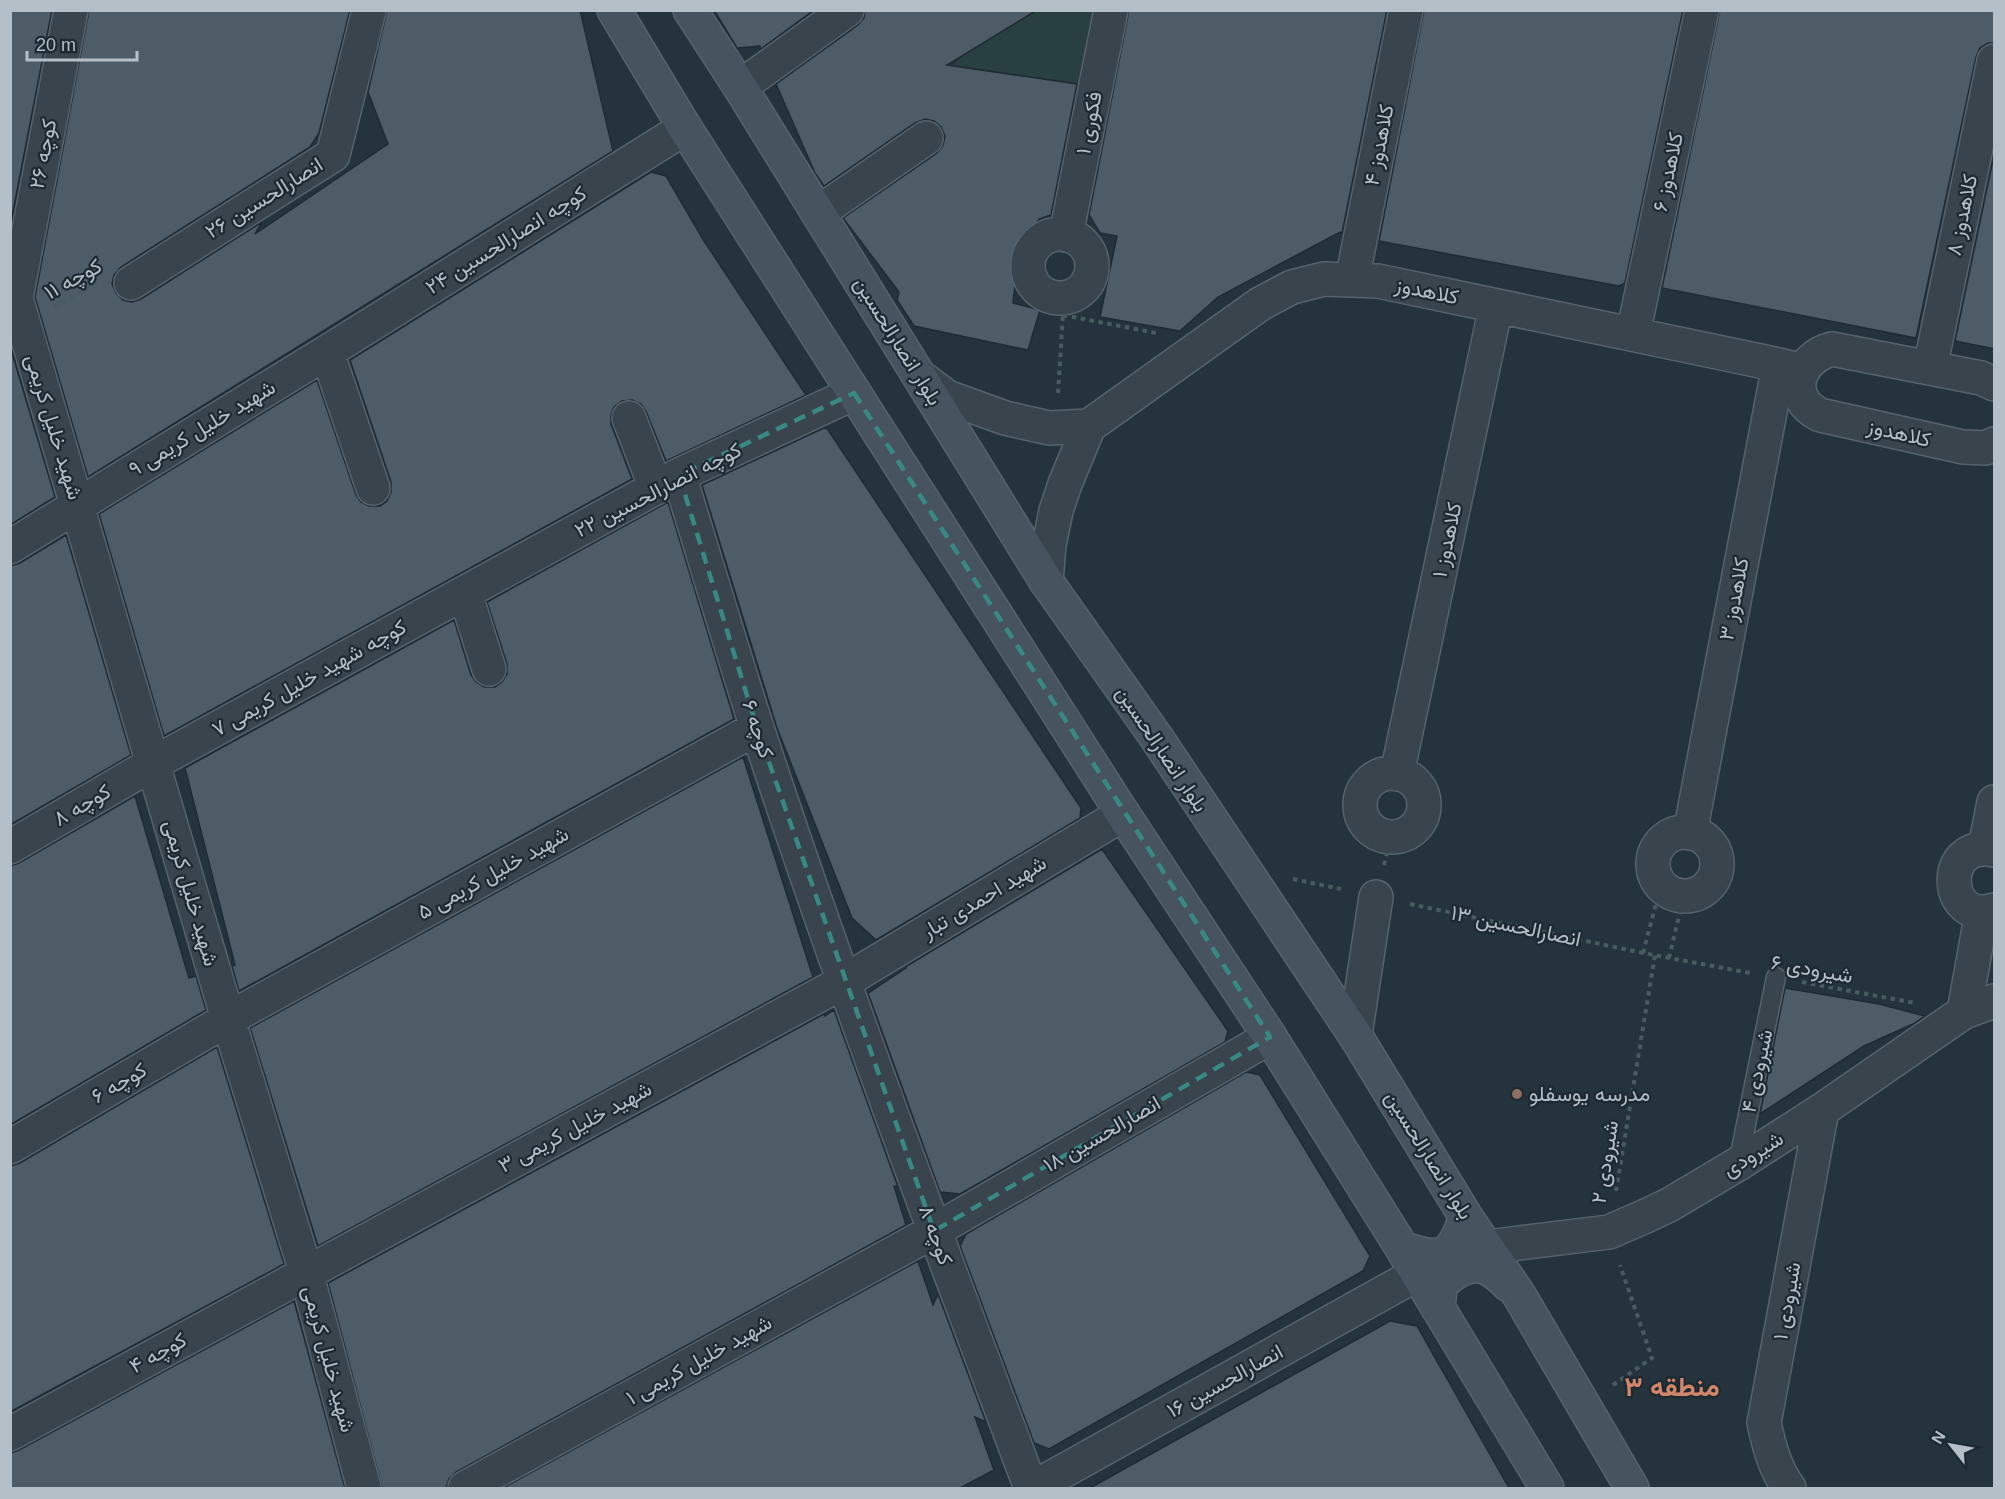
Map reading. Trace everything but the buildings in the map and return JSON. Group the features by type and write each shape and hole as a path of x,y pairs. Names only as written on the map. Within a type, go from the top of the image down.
{"main road":[{"path":"614,10 685,128 854,393 1123,814 1270,1037 1410,1261 1547,1488"},
{"name":"بلوار انصارالحسین","path":"690,10 1046,581 1156,737 1355,1035 1466,1217 1519,1295 1632,1488"},
{"path":"1410,1261 1424,1256 1439,1256 1453,1247 1466,1217"},
{"path":"1410,1261 1487,1247"},
{"path":"1438,1308 1441,1285 1454,1273 1469,1266 1483,1265 1496,1273 1519,1295"}],"street":[{"name":"کوچه ۲۶","path":"20,311 71,10"},
{"name":"انصارالحسین ۲۶","path":"131,284 333,155 369,10"},
{"path":"740,87 847,10"},
{"name":"فکوری ۱","path":"1066,235 1111,10"},
{"name":"کلاهدوز ۴","path":"1352,280 1406,10"},
{"name":"کلاهدوز ۶","path":"1633,334 1702,10"},
{"name":"کلاهدوز ۸","path":"1930,368 1995,61"},
{"name":"کوچه انصارالحسین ۲۴","path":"327,352 685,128"},
{"path":"818,213 926,138"},
{"path":"1066,235 1080,241 1087,249 1091,259 1092,270 1089,280 1083,289 1063,306 1036,287 1030,278 1028,268 1034,249 1050,236 1066,235"},
{"name":"کلاهدوز","path":"1089,426 1260,304 1293,287 1324,279 1378,281 1790,368 1809,410 1820,415 1964,447 1986,448 1995,444"},
{"name":"کلاهدوز ۱","path":"1397,774 1496,306"},
{"name":"شهید خلیل کریمی","path":"20,311 228,1019 306,1272 364,1488"},
{"path":"1790,368 1821,352 1832,349 1981,378 1995,384"},
{"path":"327,352 373,488"},
{"name":"شهید خلیل کریمی ۹","path":"10,547 327,352"},
{"name":"کلاهدوز ۳","path":"1690,833 1790,368"},
{"path":"919,376 947,397 1024,423 1049,428 1089,426 1056,511 1049,545 1046,581"},
{"name":"کوچه انصارالحسین ۲۲","path":"465,593 667,482 854,393"},
{"name":"کوچه ۶","path":"629,418 667,482 757,728 845,981"},
{"path":"465,593 489,669"},
{"name":"کوچه شهید خلیل کریمی ۷","path":"154,763 465,593"},
{"name":"شهید خلیل کریمی ۵","path":"228,1019 757,728"},
{"name":"کوچه ۸","path":"10,847 154,763"},
{"path":"1964,1012 1988,911 1969,908 1960,901 1955,892 1954,872 1966,855 1990,849 1995,802"},
{"name":"شهید احمدی تبار","path":"845,981 1123,814"},
{"path":"1690,833 1705,839 1716,856 1717,867 1713,877 1699,893 1672,890 1655,876 1654,855 1658,846 1675,834 1690,833"},
{"path":"1355,1035 1376,897"},
{"name":"کوچه ۸","path":"845,981 934,1231 1032,1488"},
{"name":"شهید خلیل کریمی ۳","path":"306,1272 845,981"},
{"name":"شیرودی","path":"1487,1247 1609,1232 1669,1205 1822,1110 1964,1012 1995,1001"},
{"name":"کوچه ۶","path":"10,1147 228,1019"},
{"name":"انصارالحسین ۱۸","path":"934,1231 1270,1037"},
{"name":"شیرودی ۱","path":"1788,1488 1781,1478 1770,1449 1764,1423 1822,1110"},
{"name":"شهید خلیل کریمی ۱","path":"465,1488 934,1231"},
{"name":"انصارالحسین ۱۶","path":"1032,1488 1410,1261"},
{"name":"کوچه ۴","path":"10,1434 306,1272"}],"lane":[{"name":"شیرودی ۴","path":"1738,1164 1776,977"}],"path":[{"name":"کوچه ۱۱","path":"20,311 123,269 131,284"},
{"path":"1056,428 1063,306 1206,343"},
{"name":"انصارالحسین ۱۳","path":"1242,868 1655,955"},
{"path":"1643,953 1672,890"},
{"path":"1669,958 1672,890"},
{"name":"شیرودی ۶","path":"1655,955 1964,1012"},
{"name":"شیرودی ۲","path":"1609,1232 1655,955"},
{"path":"1583,1405 1652,1358 1609,1232"}],"highlighted area":[{"path":"854,393 1270,1037 934,1231 757,728 679,475"}],"green space":[{"path":"1036,11 1104,11 1089,86 952,66 962,56"}],"place":[{"name":"مدرسه یوسفلو","path":"1517,1094"}],"district":[{"name":"منطقه ۳","path":"1672,1387"}]}
